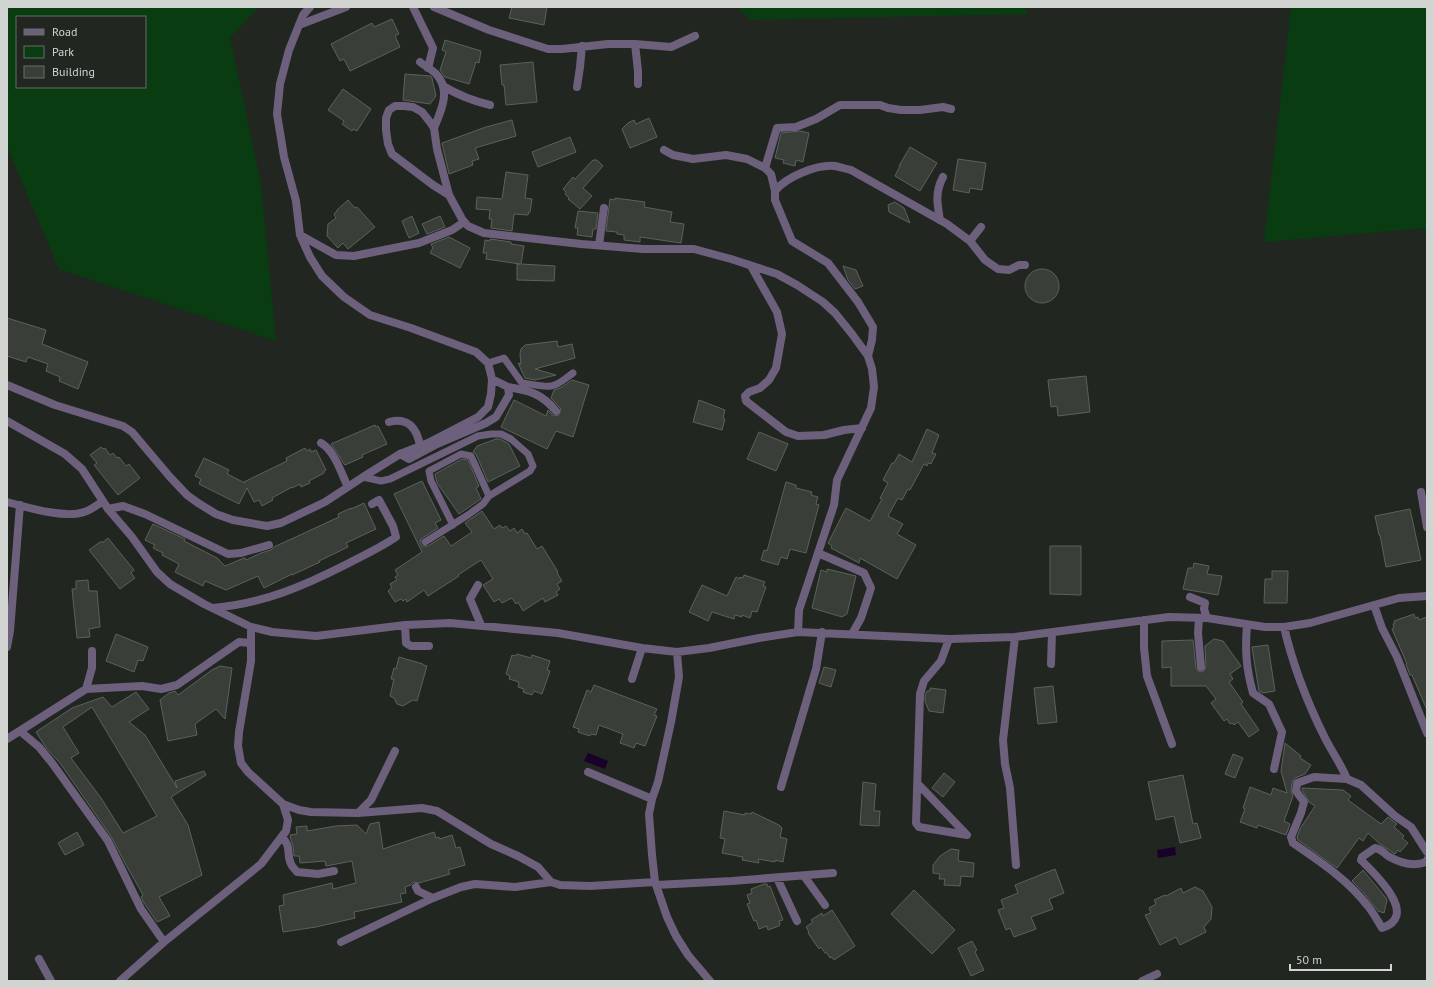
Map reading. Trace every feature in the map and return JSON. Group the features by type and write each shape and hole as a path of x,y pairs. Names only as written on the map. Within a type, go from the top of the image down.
{"street":[{"path":"7,385 55,405 114,423 132,432 170,477 188,495 216,514 233,520 267,526 281,523 325,502 400,454 420,446 478,417 488,407 492,379 488,363 476,352 412,328 370,315 344,298 322,276 310,257 300,235 296,201 284,157 277,114 280,84 289,50 303,15 310,7"},
{"path":"299,25 346,7"},
{"path":"413,7 433,48 428,68"},
{"path":"434,7 454,14 472,24 534,45 555,49 608,44 635,44 671,47 695,36"},
{"path":"635,44 638,84"},
{"path":"576,87 582,46"},
{"path":"420,62 437,74 443,86 444,101 434,128 437,149 449,195 464,222 468,226 484,233 599,245 643,249 694,249 731,259 777,274 823,302 835,313 868,356 872,369 874,386 872,408 837,480 834,505 799,610 798,632"},
{"path":"443,86 456,94 490,105"},
{"path":"765,168 777,128 796,127 816,119 840,105 880,105 901,110 920,110 943,107 951,109"},
{"path":"434,128 422,112 413,107 395,106 389,110 386,118 388,144 392,154 433,185 449,195"},
{"path":"664,150 673,155 694,159 726,154 746,159 765,168 771,174 776,200 792,241 828,263 858,302 873,327 872,340 868,356"},
{"path":"775,191 789,178 823,166 835,166 851,170 940,220 970,241 985,260 998,269 1009,270 1019,265 1025,265"},
{"path":"940,220 937,205 937,187 943,176"},
{"path":"599,245 604,208"},
{"path":"300,235 336,254 354,256 419,243 452,230 464,222"},
{"path":"970,241 981,227"},
{"path":"751,266 777,312 782,334 776,368 769,380 760,388 749,392 745,396 746,401 786,432 798,436 824,435 844,430 862,428"},
{"path":"492,379 508,387 538,394 556,411"},
{"path":"400,454 409,459 437,444 486,423 496,417 509,395 508,387"},
{"path":"389,422 396,420 411,425 415,429 419,438 420,446"},
{"path":"7,421 65,454 82,469 108,509 170,584 212,608 251,627 272,632 316,636 405,625 450,622 558,633 642,648 677,652 798,632 949,639 1015,637 1169,617 1203,618 1247,625 1284,627 1310,623 1399,598 1427,596"},
{"path":"322,443 326,446 335,459 348,487"},
{"path":"1421,492 1427,527"},
{"path":"212,608 246,604 267,599 321,578 380,548 396,537 393,526 379,500 372,504"},
{"path":"7,502 72,515 84,512 103,501"},
{"path":"7,647 10,631 20,505"},
{"path":"108,509 123,506 145,514 228,554 241,553 269,545"},
{"path":"818,553 864,573 871,588 861,618 852,634"},
{"path":"478,585 470,599 481,625"},
{"path":"1190,597 1204,603 1203,618 1198,633 1201,667"},
{"path":"1374,604 1382,628 1396,657 1427,733"},
{"path":"1144,620 1144,648 1147,676 1161,710 1172,744"},
{"path":"405,625 406,643 411,646 429,646"},
{"path":"1247,625 1245,650 1252,693 1269,704 1282,732 1274,769"},
{"path":"251,627 251,662 239,732 238,746 241,763 248,772 283,804 299,810 311,812 358,813 422,808 437,811 491,844 538,867 551,882"},
{"path":"1284,627 1304,693 1326,740 1347,778"},
{"path":"781,787 816,669 822,632"},
{"path":"1051,664 1052,633"},
{"path":"1015,637 1003,740 1005,764 1010,788 1016,866"},
{"path":"918,784 967,835 919,827 916,823 920,694 924,681 941,661 949,639"},
{"path":"7,738 86,689 142,686 161,689 177,685 239,642 251,643"},
{"path":"632,679 642,648"},
{"path":"86,689 92,668 92,652"},
{"path":"677,652 679,677 658,782 649,814 650,828 656,884 667,917 676,936 688,955 710,981"},
{"path":"20,731 39,747 52,763 108,841 141,909 164,942"},
{"path":"358,813 371,800 395,751"},
{"path":"588,772 652,799"},
{"path":"1427,852 1411,827 1395,816 1361,785 1347,778 1314,777 1297,783 1296,790 1304,802 1302,813 1291,837 1292,843 1323,864 1354,890 1367,904 1382,928 1389,926 1396,917 1397,907 1394,898 1361,860 1362,857 1374,848 1380,849 1398,862 1419,864 1426,862 1427,860"},
{"path":"120,981 164,942 262,864 286,831 288,820 283,804"},
{"path":"282,837 288,847 291,864 297,872 318,874 334,871"},
{"path":"341,942 433,898 462,887 475,884 516,887 551,882 560,885 590,886 656,884 777,878 833,873"},
{"path":"804,876 825,905"},
{"path":"777,878 797,921"},
{"path":"416,887 418,891 433,898"},
{"path":"39,959 51,981"},
{"path":"1142,981 1157,974"}],"lane":[{"path":"488,363 504,358 522,383 537,385 551,386 563,381 574,373"},
{"path":"363,477 381,481 390,479 478,436 491,434 501,434 511,439 528,454 532,466 530,471 489,496 483,504 453,525 424,542"},
{"path":"453,525 431,481 429,471 461,454 471,456 489,496"}],"green space":[{"path":"7,7 259,7 230,38 261,184 276,341 59,269 7,147"},
{"path":"736,7 1024,7 1028,14 751,20"},
{"path":"1291,7 1427,7 1427,228 1264,242"}],"shaded area":[{"path":"588,753 608,761 605,769 584,761"},
{"path":"1175,847 1176,855 1158,858 1157,850"}],"building":[{"path":"512,7 547,7 544,25 509,18"},
{"path":"392,19 399,34 395,36 400,47 350,71 344,59 340,61 331,44 372,23 374,27"},
{"path":"445,40 481,51 479,63 476,62 469,84 445,77 440,70 446,52 442,50"},
{"path":"533,62 537,102 506,105 500,65"},
{"path":"405,74 431,76 436,96 430,104 403,100"},
{"path":"343,89 371,109 357,131 353,129 352,131 342,124 344,121 328,110"},
{"path":"649,118 657,137 630,148 622,129 634,120 636,124"},
{"path":"512,120 516,136 475,148 479,159 472,161 473,165 449,174 442,143 486,127"},
{"path":"800,131 809,133 803,162 796,160 795,166 783,163 784,160 775,158 781,133"},
{"path":"570,137 576,152 538,167 532,152"},
{"path":"910,147 937,163 920,191 895,176"},
{"path":"958,159 986,163 982,190 970,188 969,193 953,190"},
{"path":"593,160 597,160 603,166 583,188 592,196 580,209 568,199 569,198 565,194 566,192 563,189 573,177 575,179"},
{"path":"506,172 528,175 525,198 532,199 530,212 528,215 514,214 512,231 491,228 492,219 489,219 490,210 476,209 477,197 502,199"},
{"path":"615,198 645,202 644,207 672,212 670,222 684,224 681,243 640,237 640,242 624,240 624,235 617,234 617,232 606,231 610,199 615,200"},
{"path":"348,200 355,208 357,207 375,227 348,249 343,243 338,248 327,236 328,224 336,218 334,214"},
{"path":"895,202 904,208 910,223 889,212 888,205"},
{"path":"578,211 598,213 596,229 593,229 592,237 577,235 578,228 575,228"},
{"path":"412,216 419,233 409,238 402,221"},
{"path":"440,216 445,227 427,234 422,224"},
{"path":"449,237 470,248 460,268 430,253 433,248 431,244"},
{"path":"490,239 511,242 511,244 524,246 521,264 555,266 554,281 517,280 517,264 520,264 486,259 487,253 483,253 485,240 490,241"},
{"path":"843,266 856,270 863,286 855,289 848,280"},
{"path":"1042,269 1048,270 1054,274 1058,280 1058,292 1054,298 1048,302 1042,303 1036,302 1030,298 1026,292 1025,286 1026,280 1030,274 1036,270"},
{"path":"7,318 46,330 42,344 88,362 78,389 59,381 60,377 46,371 48,364 28,357 26,362 7,356"},
{"path":"557,341 558,347 572,344 575,358 535,369 556,375 535,380 525,378 518,363 521,364 521,349 525,345"},
{"path":"1086,376 1090,412 1058,416 1057,406 1051,407 1048,380"},
{"path":"572,380 589,385 573,437 556,431 547,449 501,427 514,400 546,416 548,410 554,416 559,415 561,409 551,398 554,390 562,387"},
{"path":"699,400 725,410 723,418 725,419 722,430 693,422"},
{"path":"375,425 376,427 378,426 387,444 362,455 363,457 345,465 331,444"},
{"path":"927,429 939,435 932,453 936,454 931,464 928,463 927,466 924,464 910,490 908,489 902,500 898,498 888,516 903,524 897,534 916,545 897,579 860,558 859,563 831,548 832,546 828,543 846,508 870,521 882,499 880,498 888,483 883,480 892,463 894,463 899,454 912,462"},
{"path":"759,432 788,444 776,471 747,459"},
{"path":"500,439 509,444 520,466 488,482 476,454 473,452 477,446"},
{"path":"101,447 103,449 105,448 110,455 113,453 117,458 119,457 126,466 129,464 140,478 118,495 94,465 97,463 90,455"},
{"path":"305,448 307,451 310,449 311,452 316,450 326,470 324,473 309,481 310,483 301,487 300,484 292,487 272,498 273,500 262,506 259,500 254,502 247,488 239,504 199,484 201,479 195,476 204,458 229,470 227,474 245,483 244,482 287,461 286,458"},
{"path":"462,459 468,460 479,486 476,488 481,499 459,514 437,483 435,474"},
{"path":"422,481 441,520 435,523 438,528 421,539 420,543 422,546 428,546 444,536 451,546 472,532 465,523 482,511 494,529 500,525 502,528 506,526 510,531 514,528 517,533 522,529 525,534 527,533 537,549 542,546 562,581 557,584 560,589 556,592 558,595 545,602 543,598 523,611 518,602 516,604 512,598 502,603 499,599 494,602 483,585 493,579 481,560 428,596 424,590 407,602 406,599 403,601 401,599 395,602 388,591 392,588 390,584 397,580 395,577 398,575 395,570 422,552 394,494"},
{"path":"786,482 796,485 796,488 812,492 811,495 818,497 816,504 819,505 806,553 790,549 787,559 781,557 778,565 761,560 764,550 767,551"},
{"path":"364,503 376,529 346,543 348,547 319,561 320,562 264,588 258,576 226,590 205,581 203,586 175,572 179,564 162,555 163,553 153,548 155,545 145,540 153,524 185,539 184,541 217,558 225,566 244,558 246,560 271,550 274,547 339,517 338,514"},
{"path":"1410,509 1421,560 1386,567 1375,516"},
{"path":"108,538 134,570 131,573 135,578 120,589 89,550"},
{"path":"1050,546 1081,546 1081,595 1050,594"},
{"path":"1194,563 1209,566 1207,574 1222,576 1218,595 1183,589 1188,568 1193,568"},
{"path":"827,569 856,576 847,614 842,617 812,608 821,570 827,572"},
{"path":"1272,571 1288,571 1287,603 1264,603 1265,579 1272,579"},
{"path":"744,575 765,582 763,586 766,587 757,612 752,611 750,618 742,615 742,617 735,615 734,619 712,612 708,621 689,612 702,585 727,596 736,577 740,579 740,577 743,578"},
{"path":"88,580 89,591 97,591 100,627 89,629 90,637 77,638 72,589 76,589 76,581"},
{"path":"1414,614 1415,618 1418,617 1419,620 1427,617 1427,710 1412,675 1410,675 1407,664 1392,629 1394,628 1394,621"},
{"path":"116,634 148,647 143,661 138,660 134,672 106,661"},
{"path":"1214,639 1223,641 1241,666 1230,674 1233,679 1229,682 1243,702 1241,704 1259,730 1249,737 1238,722 1234,725 1232,723 1230,724 1227,719 1224,721 1211,703 1216,699 1206,686 1171,686 1171,667 1162,668 1162,641 1193,640 1196,668 1201,672 1204,671 1206,667 1205,646"},
{"path":"1268,645 1275,691 1263,693 1259,691 1252,647"},
{"path":"517,654 531,658 532,655 550,661 547,670 550,671 542,694 534,691 532,695 523,692 524,689 518,687 519,682 509,679 510,676 506,674 512,655 516,656"},
{"path":"399,657 427,666 417,701 413,700 403,706 397,704 394,698 390,696 394,679 391,679 394,668 396,669"},
{"path":"220,666 232,668 225,719 216,709 195,724 197,735 168,741 160,700 169,693 175,691 178,695 212,670"},
{"path":"824,667 836,670 831,687 819,683"},
{"path":"594,685 657,709 654,715 657,716 645,746 636,743 634,748 620,743 623,734 599,725 596,735 591,734 590,736 578,732 579,729 573,727 587,690 591,692"},
{"path":"1053,686 1057,722 1038,724 1034,688"},
{"path":"930,688 946,690 943,713 929,711 925,701 925,695 927,691 930,691"},
{"path":"136,692 149,709 129,722 145,735 177,788 175,781 204,771 206,775 171,797 188,825 202,875 159,897 170,916 157,922 144,903 141,897 143,895 112,838 60,763 47,749 36,732 72,708 103,697 112,707","holes":["92,707 157,816 123,833 101,798 71,758 79,753 63,727"]},
{"path":"1285,743 1301,756 1300,758 1311,765 1305,774 1295,778 1292,782 1291,791 1293,796 1284,821 1290,824 1286,835 1258,825 1257,828 1240,822 1245,809 1243,808 1250,787 1271,795 1273,788 1287,793 1281,771"},
{"path":"1233,754 1243,758 1235,778 1225,774"},
{"path":"944,773 955,782 943,797 932,788"},
{"path":"1183,775 1193,824 1197,823 1201,838 1180,843 1174,816 1156,820 1148,782"},
{"path":"863,782 876,784 874,811 880,811 879,826 860,825"},
{"path":"1302,788 1343,790 1351,796 1348,800 1381,824 1388,817 1397,824 1394,827 1404,836 1402,838 1408,843 1400,852 1398,850 1395,854 1380,844 1368,833 1363,841 1359,838 1337,868 1298,840 1297,837 1300,829 1315,806 1309,802"},
{"path":"724,811 745,815 745,813 751,814 752,812 779,825 782,828 780,837 787,839 783,862 758,859 759,863 742,860 743,857 722,853 725,839 720,838"},
{"path":"379,822 383,849 434,832 436,838 439,837 440,839 452,835 456,848 460,847 465,865 448,870 450,874 419,883 414,882 405,887 406,893 400,894 402,902 354,912 355,918 316,927 283,932 279,906 284,905 283,895 332,883 333,889 356,883 352,861 326,866 325,861 300,863 299,856 294,856 290,835 297,834 296,827 307,826 307,831 336,826 357,825 366,834 370,824"},
{"path":"77,832 84,845 65,855 58,843"},
{"path":"951,849 959,850 958,861 974,863 973,877 961,876 960,886 944,885 945,879 939,879 940,874 933,873 933,865 940,856"},
{"path":"1055,869 1064,893 1049,899 1053,909 1031,917 1036,929 1014,937 1010,928 1006,930 998,910 1004,908 1001,900 1018,893 1015,885"},
{"path":"1363,870 1387,900 1384,913 1378,911 1352,881"},
{"path":"767,884 768,887 770,886 783,920 779,921 779,926 768,930 767,926 759,929 747,904 750,903 747,895 752,893 751,889"},
{"path":"1195,887 1203,891 1212,907 1211,919 1204,927 1206,932 1180,945 1176,937 1160,945 1145,915 1151,913 1149,908 1156,904 1154,900 1165,895 1166,896 1181,888 1183,893"},
{"path":"914,890 955,930 932,954 891,914"},
{"path":"832,910 855,946 834,960 832,957 830,958 827,953 825,953 821,947 819,949 808,933 809,932 806,927 813,922 811,920 822,913 823,916"},
{"path":"972,941 977,950 975,952 984,970 971,976 958,948"}]}
